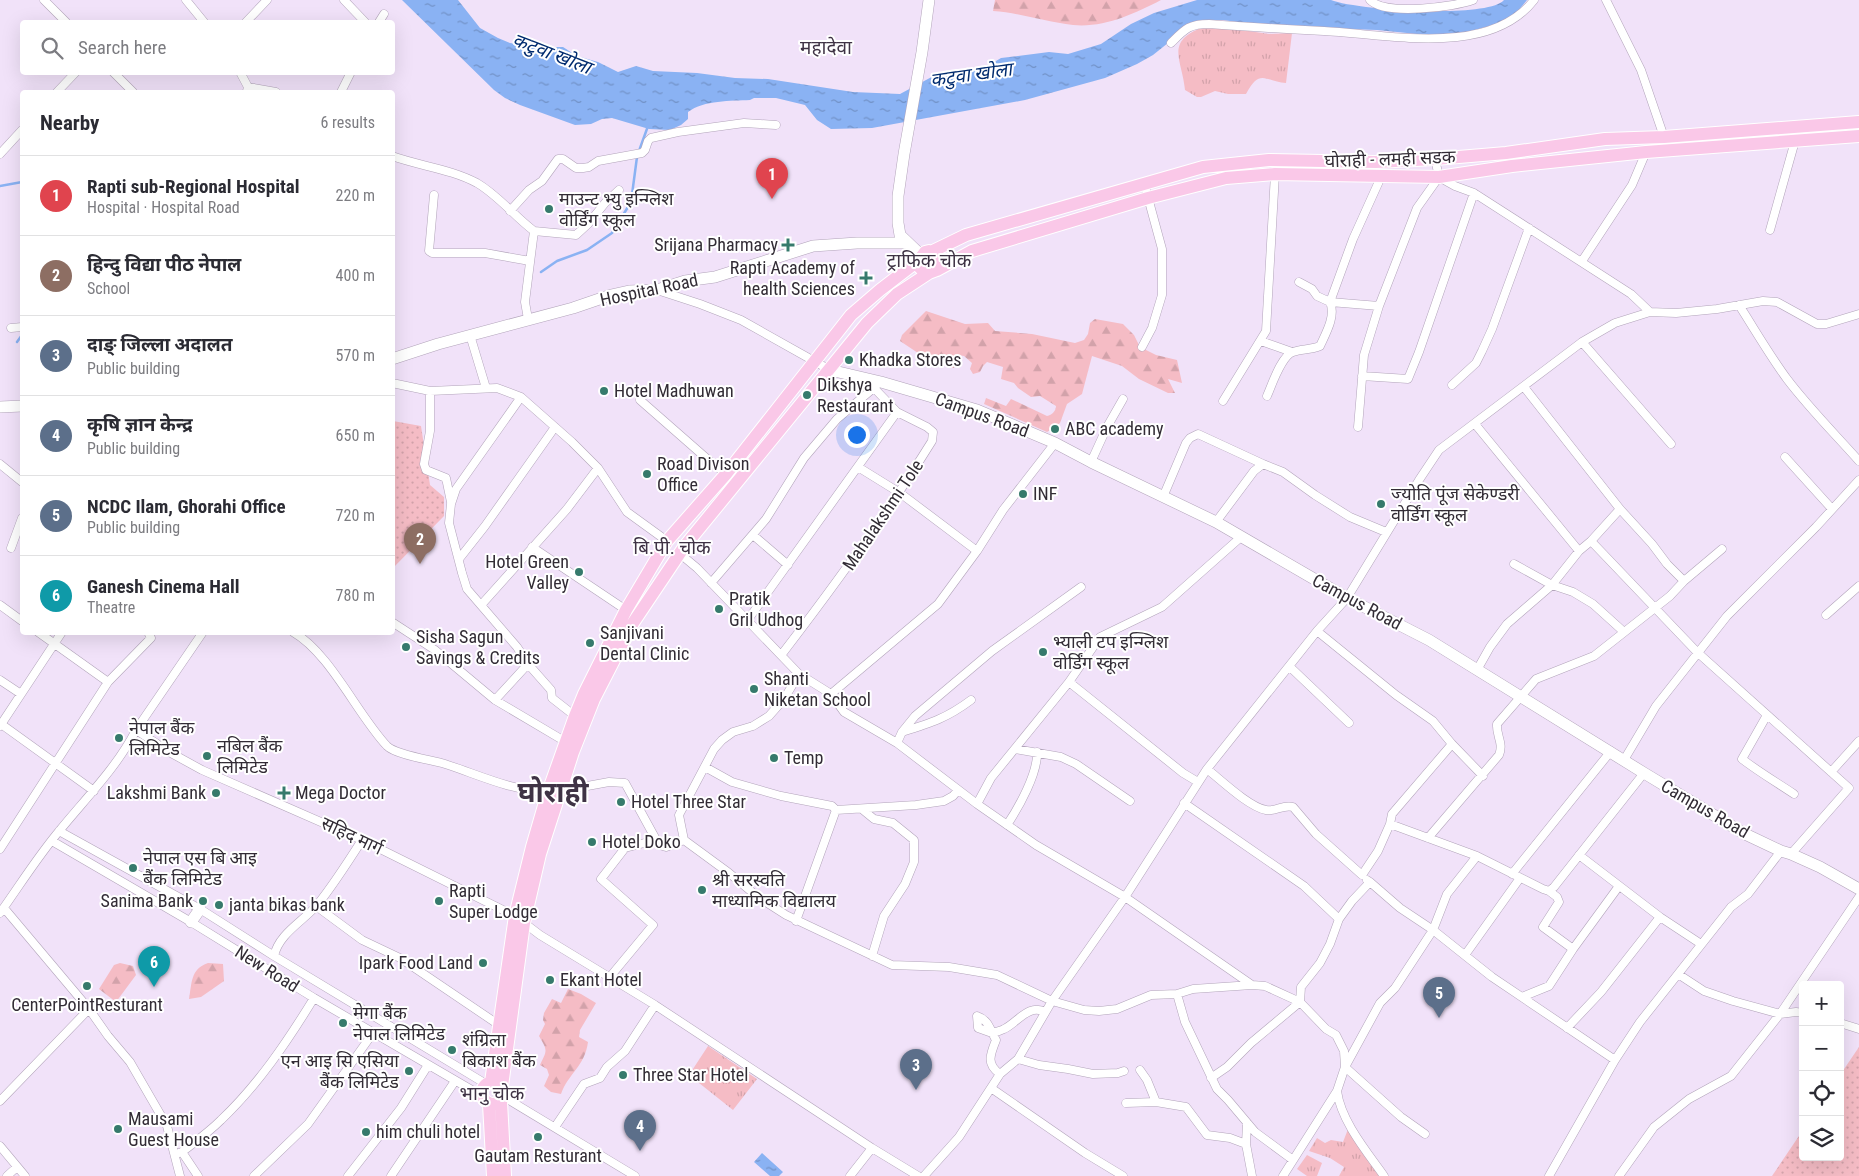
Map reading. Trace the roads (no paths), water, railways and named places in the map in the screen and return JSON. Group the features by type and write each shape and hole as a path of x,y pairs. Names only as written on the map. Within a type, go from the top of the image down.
{"main road":[{"name":"घोराही - लमही सडक","path":"731,477 815,361 851,315 924,255 966,235 1203,166 1260,161 1354,160 1376,162 1435,159 1605,139 1664,137 1859,122"},
{"name":"घोराही - लमही सडक","path":"731,477 830,370 867,323 897,294 934,271 972,251 1148,198 1226,178 1275,174 1439,177 1512,166 1646,152 1859,136"},
{"path":"924,255 940,257 941,262 934,271 920,268 924,255"},
{"path":"493,1176 494,1093 500,1025 519,919 566,742 584,694 626,610 666,542 731,477"},
{"path":"554,791 594,699 633,623 731,477"},
{"path":"666,542 680,553"},
{"path":"505,1176 494,1093 519,919"}],"street":[{"path":"44,0 64,20"},
{"path":"186,0 202,20"},
{"path":"248,20 267,0"},
{"path":"344,0 363,20"},
{"path":"924,255 908,243 900,234 898,196 929,0"},
{"path":"1370,0 1377,5 1423,8 1459,5 1473,0"},
{"path":"1171,43 1186,28 1209,24 1390,36 1460,37 1508,23 1534,0"},
{"path":"1606,0 1641,70 1664,137"},
{"path":"380,20 384,14"},
{"path":"59,90 73,75"},
{"path":"116,75 131,90"},
{"path":"241,75 247,90"},
{"path":"342,90 350,75"},
{"path":"510,210 529,190 542,181 558,158 563,159 576,168 590,167 598,161 642,152 651,138 678,132 744,123 776,125"},
{"path":"0,154 20,132"},
{"path":"1770,230 1795,141"},
{"path":"1582,262 1632,185 1646,152"},
{"path":"395,157 455,173 478,184 500,200 534,231 576,235 619,190"},
{"path":"1358,427 1364,355 1379,306 1417,208 1439,177 1435,159"},
{"path":"1223,401 1266,331 1275,174"},
{"path":"1260,341 1292,352 1308,351 1320,346 1329,327 1333,309 1330,302 1353,239 1381,177"},
{"path":"1439,177 1455,186 1474,193 1529,228 1631,294 1650,312"},
{"path":"1142,347 1152,328 1162,295 1162,249 1144,183"},
{"path":"1362,376 1408,379 1474,193"},
{"path":"434,195 429,251 432,253 485,254 530,261"},
{"path":"1452,385 1476,363 1482,351 1529,228"},
{"path":"528,319 525,302 534,231"},
{"name":"Hospital Road","path":"395,358 470,335 629,291 657,290 685,281 714,277 813,246 857,243 908,243"},
{"path":"1299,282 1312,289 1317,296 1330,302 1379,306"},
{"path":"657,290 741,320 830,370"},
{"path":"924,1176 959,1137 1000,1074 1018,1059 1052,1001 1124,897 1207,769 1317,631 1347,598 1386,532 1439,450 1524,388 1582,342 1615,323 1650,312 1676,313 1763,301 1777,302 1817,324 1826,324 1859,314"},
{"path":"1739,305 1788,380 1859,461"},
{"path":"11,328 20,327"},
{"path":"470,335 486,388"},
{"path":"1582,342 1671,444"},
{"path":"1267,396 1280,366 1292,352"},
{"name":"Campus Road","path":"830,370 877,385 977,410 1055,443 1216,522 1347,598 1429,640 1745,834 1820,867 1859,890"},
{"path":"395,384 430,391 496,388 521,397 598,468 628,512 666,542"},
{"path":"711,583 766,519 804,458 837,420 877,385"},
{"name":"Mahalakshmi Tole","path":"782,654 843,575 900,493 932,441 933,432 897,412 877,385"},
{"path":"1524,388 1620,509 1652,544 1667,564 1684,580"},
{"path":"430,391 430,431 424,466 426,470 446,478 451,504"},
{"path":"521,397 456,489 451,504 449,523 467,589 517,646 528,664 551,690 552,698 575,716"},
{"path":"1091,462 1107,427 1123,399"},
{"path":"640,400 731,477"},
{"path":"0,407 20,406"},
{"path":"747,621 897,412"},
{"path":"1475,424 1579,551"},
{"path":"458,559 485,526 555,427"},
{"path":"1163,497 1186,443 1190,438 1198,434 1283,472 1350,517 1386,532"},
{"path":"831,694 938,604 977,551 1003,510 1055,443"},
{"path":"1785,457 1832,510"},
{"path":"0,464 20,480"},
{"path":"1216,522 1254,471 1263,464"},
{"path":"858,467 900,493 977,551"},
{"path":"482,604 567,509 598,468"},
{"path":"1624,760 1656,706 1726,616 1832,510 1859,480"},
{"path":"1477,670 1490,647 1507,624 1552,585 1579,551 1591,541 1620,509"},
{"path":"11,548 20,523"},
{"path":"753,535 788,565"},
{"path":"977,804 992,778 1069,682 1100,638 1162,607 1241,537"},
{"path":"1549,1176 1615,1060 1640,1022 1731,907 1748,894 1849,788 1697,652 1591,541"},
{"path":"532,547 626,610"},
{"path":"1428,838 1483,776 1501,750 1501,743 1497,732 1498,724 1536,679 1594,656 1670,596 1684,580 1722,549"},
{"path":"680,553 782,654 799,674 831,694 844,712 897,743 977,804 1036,845 1124,897 1252,985"},
{"path":"1514,564 1552,585 1573,592 1593,604 1624,632"},
{"path":"1826,615 1859,586"},
{"path":"897,743 902,732 915,716 992,652 1081,587"},
{"path":"0,605 20,620"},
{"path":"395,624 435,650 495,700 566,742"},
{"path":"1317,631 1396,695 1433,721 1483,776"},
{"path":"42,635 108,682"},
{"path":"60,635 1,725 94,791"},
{"path":"0,849 108,682 151,638 150,635"},
{"path":"4,908 59,831 94,791 127,747 136,730 201,635"},
{"path":"297,635 317,651 389,748 444,764 495,782 534,792 554,791 609,782 625,783 659,845 666,847 684,840"},
{"path":"495,700 528,664"},
{"path":"1289,666 1349,722"},
{"path":"799,674 784,699 769,716 753,726 733,732 714,749 679,815 684,840 758,897 796,921 892,965 948,967 997,975 1052,1001 1084,1010 1099,1012 1116,1009 1151,995 1177,994 1194,989 1208,990 1252,985 1265,986 1300,1002 1326,1029 1336,1035 1344,1051 1346,1068 1401,1117 1425,1134"},
{"path":"0,680 21,694"},
{"path":"1069,682 1183,773 1198,782"},
{"path":"902,732 954,714 971,700"},
{"path":"1767,715 1742,759 1768,779 1777,782 1794,794"},
{"name":"सहिद मार्ग","path":"136,730 171,753 202,770 362,840 519,919 540,935 655,1005 872,1148 918,1176"},
{"path":"1831,772 1859,742"},
{"path":"1362,875 1378,851 1388,831 1392,814 1452,744"},
{"path":"1015,749 1038,752 1076,764 1130,801"},
{"path":"1512,874 1611,751"},
{"path":"1007,825 1020,805 1038,761 1038,752"},
{"path":"705,767 732,782 781,796 832,806 836,810 864,810 944,801 953,796 958,790"},
{"path":"1207,769 1255,806 1266,810 1288,806 1293,807 1316,834 1400,908 1433,930 1492,977 1615,1060"},
{"path":"1549,890 1554,887 1580,855 1644,773"},
{"path":"1184,803 1304,886 1339,919"},
{"path":"796,921 836,810"},
{"path":"864,810 874,819 893,823 914,840 914,862 905,884 884,916 872,956"},
{"path":"1390,824 1477,856 1543,889 1549,890 1557,897 1559,902 1544,927 1573,949"},
{"name":"New Road","path":"59,831 200,910 494,1093"},
{"path":"274,956 275,951 289,931 316,906 334,884 362,840"},
{"path":"609,978 653,925 600,879 625,848 656,840"},
{"name":"New Road","path":"52,841 192,922 314,998 456,1081 494,1093"},
{"path":"1580,855 1660,917 1701,944"},
{"path":"1283,1176 1337,1091 1346,1068 1380,1003 1395,988 1433,930 1447,894 1477,856"},
{"path":"1465,955 1520,878"},
{"path":"1212,1078 1300,1002 1301,987 1320,963 1330,944 1339,919 1352,901 1370,882"},
{"path":"1522,996 1549,986 1573,949 1619,886"},
{"path":"0,896 4,908 89,1009 130,1062 167,1126 178,1153 180,1176"},
{"path":"1619,1176 1654,1127 1689,1099 1731,1076 1780,1014 1859,897"},
{"path":"316,906 362,940 400,958 500,1025"},
{"path":"192,922 200,910"},
{"path":"1567,1028 1601,992 1660,917"},
{"path":"1678,974 1704,991 1733,1001 1780,1014 1799,1012"},
{"path":"1177,994 1185,1022 1217,1089 1255,1132 1293,1160"},
{"path":"178,1153 220,1121 255,1084 314,998"},
{"path":"555,1128 584,1084 600,1078 608,1067 625,1051 655,1005"},
{"path":"0,1101 89,1009"},
{"path":"1000,1074 993,1068 991,1061 991,1052 996,1040 992,1033 1004,1029 1030,1011 1041,1010 1046,1012"},
{"path":"1844,1023 1859,1028"},
{"path":"254,1176 308,1124 373,1033"},
{"path":"1018,1059 1038,1066 1093,1074 1124,1071"},
{"path":"348,1176 401,1108 428,1065"},
{"path":"1140,1070 1147,1080 1156,1102"},
{"path":"391,1176 456,1081"},
{"path":"991,1088 1084,1152 1124,1176"},
{"path":"1337,1091 1339,1105 1347,1120 1384,1176"},
{"path":"494,1093 635,1176"},
{"path":"1126,1103 1156,1102 1186,1107 1207,1135 1230,1138 1246,1144"},
{"path":"1247,1123 1246,1144 1252,1176"},
{"path":"0,1146 25,1176"},
{"path":"850,1176 872,1148"},
{"path":"178,1153 198,1176"},
{"path":"7,1176 17,1167"}],"water":[{"name":"कटुवा खोला","path":"402,0 458,0 480,28 498,38 510,43 534,47 563,47 577,56 598,62 618,72 636,66 653,71 768,79 853,92 900,94 939,73 969,71 986,67 1001,58 1049,52 1068,54 1101,44 1131,24 1154,13 1197,0 1331,0 1366,7 1449,11 1493,6 1504,0 1527,0 1518,11 1500,23 1464,33 1427,35 1377,30 1265,26 1223,20 1200,20 1188,24 1153,55 1137,64 1105,78 1025,100 872,128 831,129 817,120 805,105 776,98 754,98 750,100 710,103 694,108 688,112 688,119 670,130 649,129 612,118 602,119 591,124 575,125 505,98 494,90"},
{"path":"762,1153 783,1172 779,1176 770,1176 754,1162"}],"waterway":[{"path":"639,151 648,126"},
{"path":"541,272 557,261 587,250 612,233 631,202 637,157"},
{"path":"0,186 20,182"},
{"path":"17,342 20,338"}],"place":[{"name":"Rapti sub-Regional Hospital","path":"772,199"},
{"name":"माउन्ट भ्यु इन्ग्लिश वोर्डिंग स्कूल","path":"549,209"},
{"name":"Srijana Pharmacy","path":"788,245"},
{"name":"Rapti Academy of health Sciences","path":"866,278"},
{"name":"Khadka Stores","path":"849,360"},
{"name":"Hotel Madhuwan","path":"604,391"},
{"name":"Dikshya Restaurant","path":"807,395"},
{"name":"ABC academy","path":"1055,429"},
{"name":"Road Divison Office","path":"647,474"},
{"name":"INF","path":"1023,494"},
{"name":"ज्योति पूंज सेकेण्डरी वोर्डिंग स्कूल","path":"1381,504"},
{"name":"हिन्दु विद्या पीठ नेपाल","path":"420,564"},
{"name":"Hotel Green Valley","path":"579,572"},
{"name":"Pratik Gril Udhog","path":"719,609"},
{"name":"Sanjivani Dental Clinic","path":"590,643"},
{"name":"Sisha Sagun Savings & Credits","path":"406,647"},
{"name":"भ्याली टप इन्ग्लिश वोर्डिंग स्कूल","path":"1043,652"},
{"name":"Shanti Niketan School","path":"754,689"},
{"name":"नेपाल बैंक लिमिटेड","path":"119,738"},
{"name":"नबिल बैंक लिमिटेड","path":"207,756"},
{"name":"Temp","path":"774,758"},
{"name":"Lakshmi Bank","path":"216,793"},
{"name":"Mega Doctor","path":"284,793"},
{"name":"Hotel Three Star","path":"621,802"},
{"name":"Hotel Doko","path":"592,842"},
{"name":"नेपाल एस बि आइ बैंक लिमिटेड","path":"133,868"},
{"name":"श्री सरस्वति माध्यामिक विद्यालय","path":"702,890"},
{"name":"Sanima Bank","path":"203,901"},
{"name":"Rapti Super Lodge","path":"439,901"},
{"name":"janta bikas bank","path":"219,905"},
{"name":"Ipark Food Land","path":"483,963"},
{"name":"Ekant Hotel","path":"550,980"},
{"name":"CenterPointResturant","path":"87,986"},
{"name":"Ganesh Cinema Hall","path":"154,987"},
{"name":"NCDC Ilam, Ghorahi Office","path":"1439,1018"},
{"name":"मेगा बैंक नेपाल लिमिटेड","path":"343,1023"},
{"name":"शंग्रिला बिकाश बैंक","path":"452,1050"},
{"name":"एन आइ सि एसिया बैंक लिमिटेड","path":"409,1071"},
{"name":"Three Star Hotel","path":"623,1075"},
{"name":"दाङ् जिल्ला अदालत","path":"916,1090"},
{"name":"Mausami Guest House","path":"118,1129"},
{"name":"him chuli hotel","path":"366,1132"},
{"name":"Gautam Resturant","path":"538,1137"},
{"name":"कृषि ज्ञान केन्द्र","path":"640,1151"}],"district":[{"name":"महादेवा","path":"826,47"},
{"name":"ट्राफिक चोक","path":"929,260"},
{"name":"बि.पी. चोक","path":"672,547"},
{"name":"घोराही","path":"553,792"},
{"name":"भानु चोक","path":"492,1093"}]}
